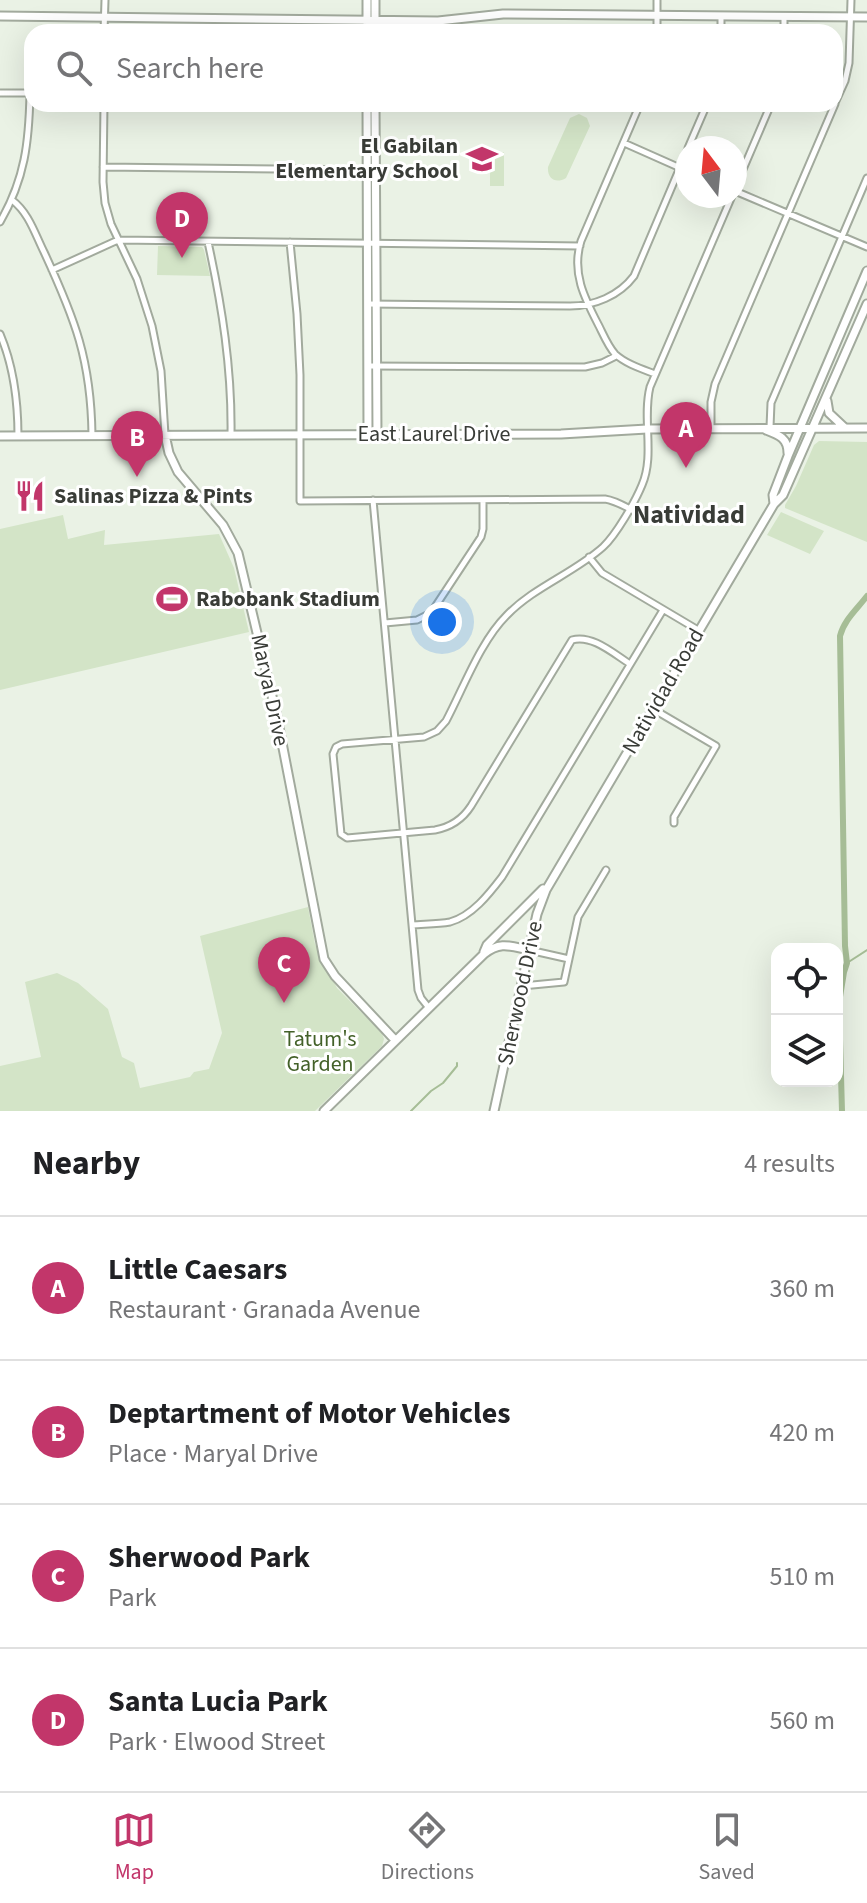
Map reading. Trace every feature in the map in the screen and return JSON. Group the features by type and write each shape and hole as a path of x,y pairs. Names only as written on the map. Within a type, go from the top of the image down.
{"main road":[{"path":"367,0 372,24"},
{"path":"370,24 375,0"},
{"path":"0,16 438,21 491,14 867,17"},
{"path":"367,112 372,243 372,366 368,434"},
{"path":"371,170 375,112"},
{"name":"Natividad Road","path":"774,504 773,495 788,456 867,271"},
{"name":"Natividad Road","path":"552,878 698,630 774,504 783,495 867,304"},
{"path":"372,366 377,434"},
{"path":"827,397 829,413 845,428"},
{"path":"765,427 785,439 788,456"},
{"name":"East Laurel Drive","path":"0,436 561,434 647,429 867,428"},
{"name":"Maryal Drive","path":"165,435 178,472 223,525 238,553 277,717 324,959 335,976 395,1040"},
{"path":"484,954 487,945 552,878"},
{"name":"Sherwood Drive","path":"494,1111 529,950 541,903 552,878"},
{"path":"324,1111 484,954 497,945 529,950"}],"street":[{"path":"105,0 105,24"},
{"path":"657,0 657,24"},
{"path":"843,86 849,63 851,0"},
{"path":"721,16 721,24"},
{"path":"784,16 784,24"},
{"path":"0,93 24,93"},
{"path":"0,222 21,174 27,151 30,112"},
{"name":"Maryal Drive","path":"104,112 106,207 140,289 156,338 165,435"},
{"path":"637,112 580,246 578,277 609,346 617,356 655,374"},
{"path":"693,136 704,112"},
{"path":"747,161 768,112"},
{"path":"711,428 715,384 832,112"},
{"path":"624,143 675,166"},
{"path":"103,167 371,170"},
{"path":"765,427 771,403 867,178"},
{"path":"372,304 589,306 619,290 634,276 675,180"},
{"path":"747,197 867,247"},
{"path":"12,200 27,217 74,321 90,391 92,435"},
{"path":"630,664 589,640 572,640 468,812 457,822 444,828 347,838 339,830 334,748 342,744 424,737 439,729 448,718 487,642 504,618 523,601 610,540 646,473 648,397 655,374 727,208"},
{"path":"52,270 118,240 580,246"},
{"path":"208,242 227,340 231,435"},
{"path":"290,242 299,345 300,501 608,500 650,518 661,518"},
{"path":"0,334 14,376 18,436"},
{"path":"372,366 585,367 617,356"},
{"path":"373,500 418,993 429,1008"},
{"path":"385,623 420,619 433,611 481,537 483,500"},
{"path":"589,557 599,571 698,630"},
{"path":"412,925 451,921 465,915 498,882 663,610"},
{"path":"653,708 716,746 674,817 674,823"},
{"path":"522,986 564,982 578,917 606,870"},
{"path":"529,950 569,959"}],"green space":[{"path":"579,114 587,118 590,126 566,178 556,180 549,175 548,167 570,118"},
{"path":"490,152 504,152 504,186 490,186"},
{"path":"158,246 202,247 210,276 157,275"},
{"path":"819,441 867,442 867,542 785,508 814,445"},
{"path":"781,512 824,531 810,554 767,535"},
{"path":"63,515 68,539 105,530 104,545 219,534 234,568 249,632 0,690 0,529"},
{"name":"Tatum's Garden","path":"308,907 315,944 337,988 382,1033 384,1039 382,1046 315,1111 0,1111 0,1066 41,1057 25,982 57,973 78,983 108,1009 122,1057 134,1063 140,1088 190,1077 194,1072 209,1069 222,1033 200,936"}],"waterway":[{"path":"842,1111 839,1003 847,963 840,636 867,596"},
{"path":"847,963 867,950"},
{"path":"411,1111 443,1083 457,1063"}],"place":[{"name":"El Gabilan Elementary School","path":"482,159"},
{"name":"Santa Lucia Park","path":"182,258"},
{"name":"Little Caesars","path":"686,468"},
{"name":"Deptartment of Motor Vehicles","path":"137,477"},
{"name":"Salinas Pizza & Pints","path":"30,496"},
{"name":"Rabobank Stadium","path":"172,599"},
{"name":"Sherwood Park","path":"284,1003"}],"district":[{"name":"Natividad","path":"689,514"}]}
